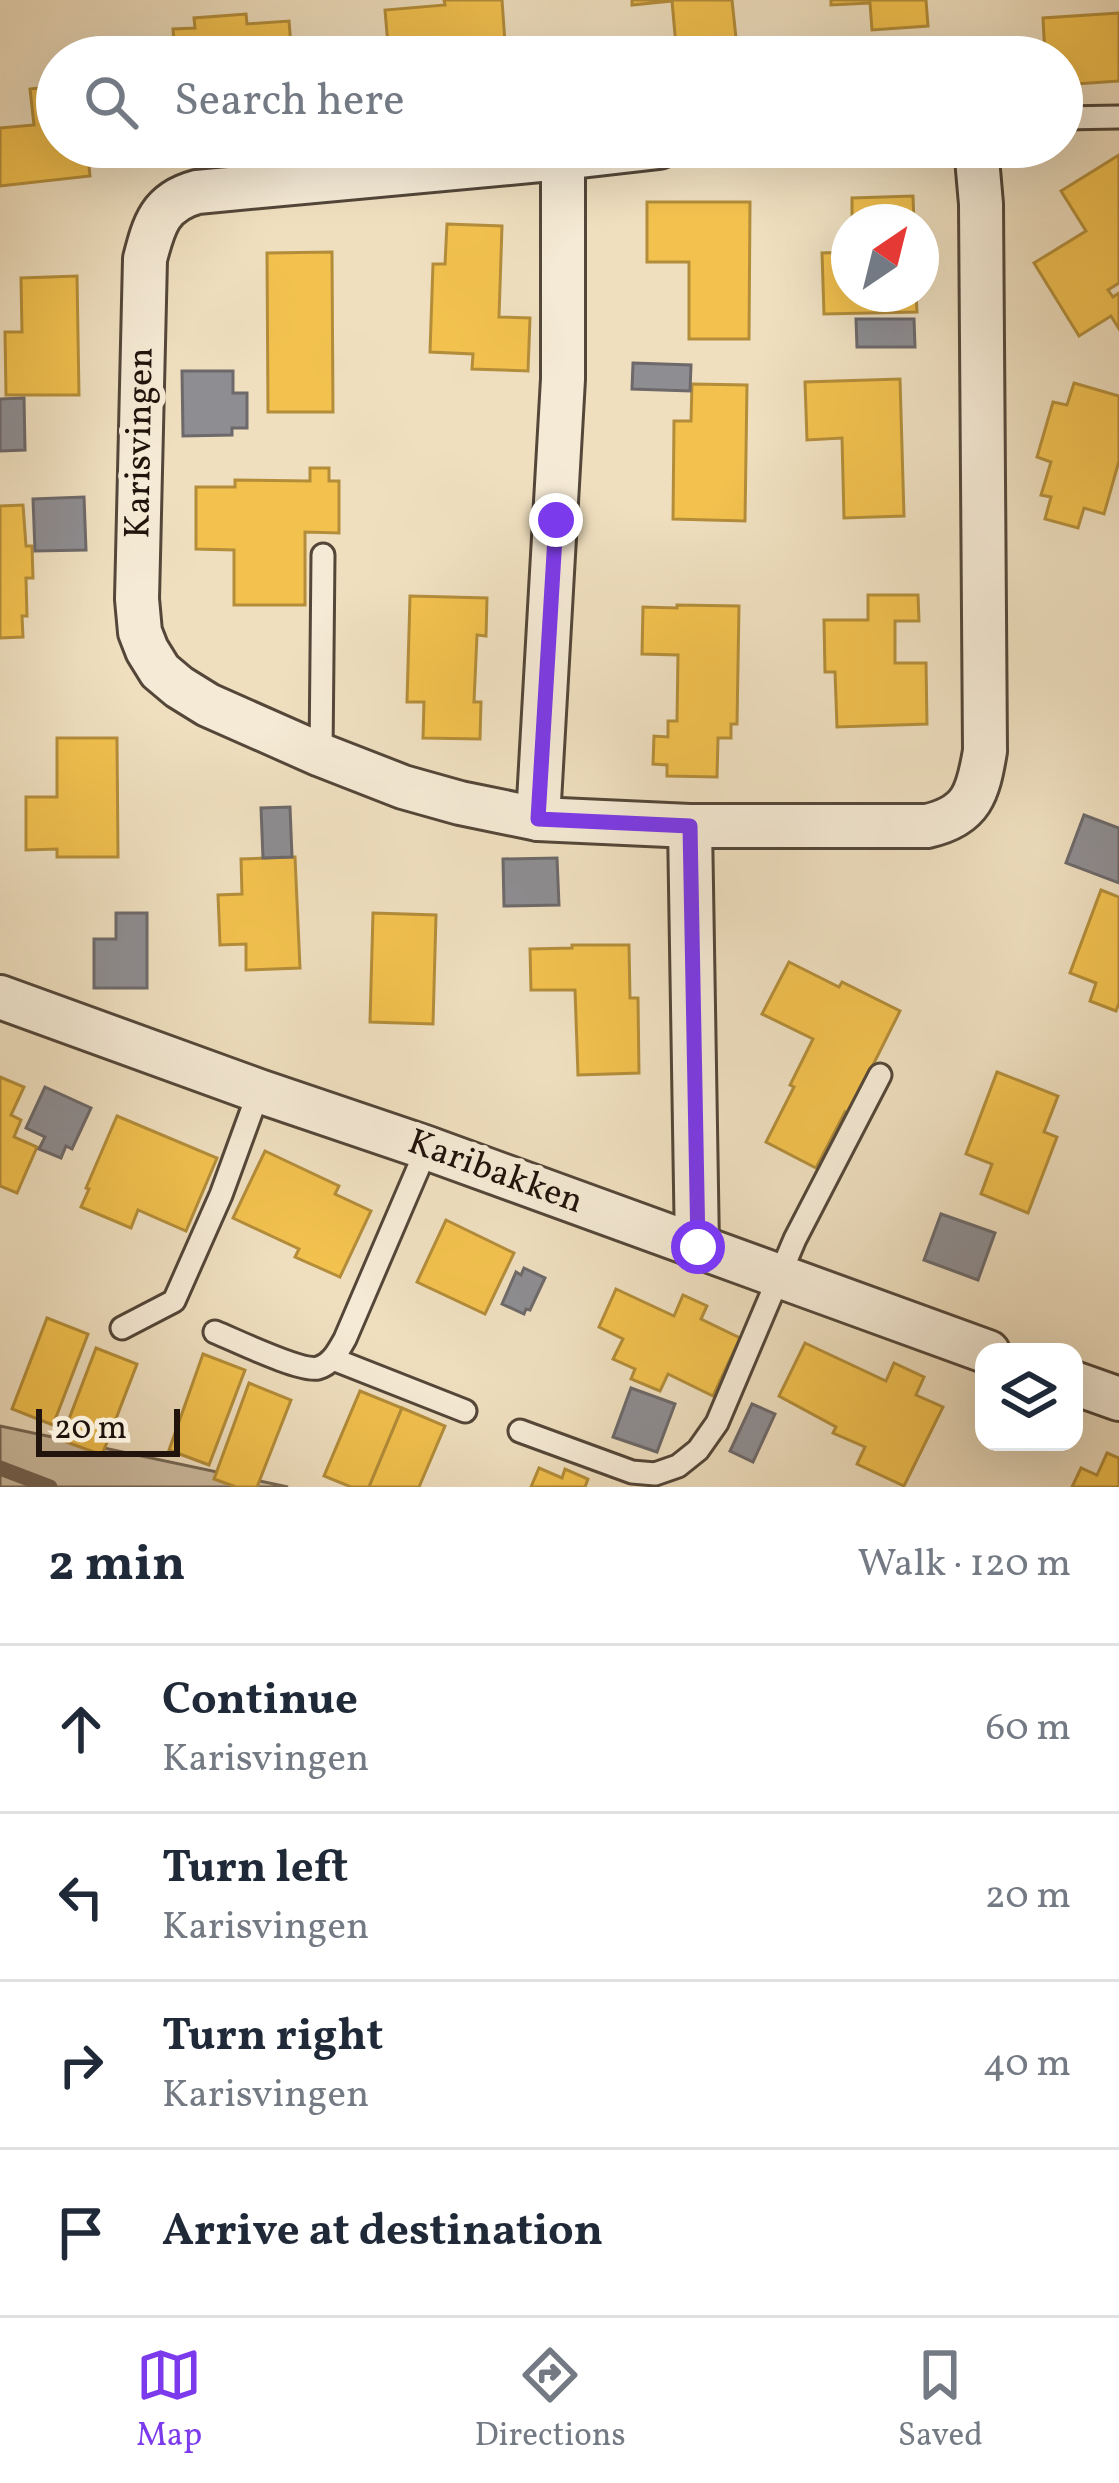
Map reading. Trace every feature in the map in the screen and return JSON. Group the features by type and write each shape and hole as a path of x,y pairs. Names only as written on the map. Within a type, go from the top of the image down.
{"street":[{"name":"Karisvingen","path":"455,168 197,192 178,197 161,213 146,259 140,632 160,671 208,705 403,787 538,819 690,826 927,826 951,820 974,794 985,751 978,168"},
{"path":"538,819 563,380 563,168"},
{"path":"690,826 698,1247"},
{"name":"Karibakken","path":"0,997 975,1347"},
{"path":"1083,1386 1119,1399"}],"lane":[{"path":"1083,117 1119,116"},
{"path":"321,755 323,555"},
{"path":"520,1431 632,1472 655,1474 678,1466 698,1450 717,1423 795,1239 880,1075"},
{"path":"122,1328 174,1300 221,1195 259,1091"},
{"path":"215,1332 304,1369 322,1367 333,1359 427,1148"},
{"path":"333,1359 465,1411"}],"shaded area":[{"path":"0,1426 288,1487 0,1487"}],"building: Homes":[{"path":"444,0 502,0 505,36 387,36 385,10 445,5"},
{"path":"632,0 732,0 736,36 675,36 672,1 632,5"},
{"path":"831,0 926,0 928,26 872,30 870,3 831,5"},
{"path":"1119,13 1119,81 1083,84 1083,36 1044,36 1043,18"},
{"path":"246,14 247,24 289,21 290,36 174,36 173,29 195,28 194,18"},
{"path":"36,88 36,168 89,168 90,176 0,186 0,128 34,125 30,89"},
{"path":"1119,155 1119,283 1108,290 1113,297 1119,293 1119,329 1111,316 1079,336 1034,263 1086,231 1061,191"},
{"path":"913,196 913,204 852,204 852,198"},
{"path":"647,202 750,202 749,339 689,339 689,262 647,262"},
{"path":"447,224 502,226 499,317 530,318 528,371 472,369 473,354 430,352 433,264 445,264"},
{"path":"332,252 333,412 268,412 267,253"},
{"path":"822,253 831,253 831,312 917,312 824,314"},
{"path":"77,276 79,395 6,395 5,332 22,332 21,278"},
{"path":"900,379 904,516 844,518 842,438 807,440 805,382"},
{"path":"1074,383 1119,396 1119,461 1104,514 1084,508 1078,528 1045,519 1051,497 1041,495 1051,462 1037,457 1053,402 1067,405"},
{"path":"692,384 747,385 745,521 673,519 674,421 691,421"},
{"path":"310,468 329,468 329,481 339,481 339,533 305,532 305,605 234,605 234,550 196,549 196,487 235,487 235,480 310,481"},
{"path":"23,505 26,546 32,546 33,578 26,578 27,616 22,616 23,637 0,638 0,506"},
{"path":"868,595 918,595 919,621 895,621 895,663 926,663 927,724 837,727 835,672 825,672 824,620 868,620"},
{"path":"410,596 487,598 486,636 477,635 474,702 481,702 480,739 423,738 424,702 407,702"},
{"path":"739,606 737,724 731,724 731,738 718,738 717,777 667,776 667,765 653,764 654,736 668,737 668,721 677,721 678,655 642,654 643,607"},
{"path":"57,738 117,738 118,857 57,857 57,849 26,850 26,797 57,797"},
{"path":"295,857 300,968 246,970 246,944 220,945 218,895 242,894 241,859"},
{"path":"1101,890 1119,897 1116,1011 1090,1001 1096,983 1070,973"},
{"path":"373,913 436,915 433,1024 370,1022"},
{"path":"629,945 630,998 638,998 639,1073 578,1075 575,990 531,990 530,949"},
{"path":"789,962 900,1011 816,1168 766,1142 813,1039 762,1014"},
{"path":"997,1072 1058,1096 1044,1132 1057,1137 1028,1213 981,1194 992,1164 966,1154"},
{"path":"0,1077 24,1087 11,1115 21,1120 14,1137 37,1147 17,1193 0,1186"},
{"path":"117,1116 217,1158 186,1231 138,1210 131,1228 81,1207"},
{"path":"265,1151 339,1186 335,1194 371,1211 340,1277 295,1257 299,1249 233,1218"},
{"path":"446,1220 514,1253 485,1314 417,1282"},
{"path":"616,1289 674,1316 683,1295 707,1306 701,1319 740,1338 713,1396 668,1374 660,1391 631,1379 635,1369 613,1359 623,1339 599,1327"},
{"path":"47,1318 88,1334 53,1425 12,1409"},
{"path":"805,1343 886,1381 894,1363 924,1377 916,1395 943,1407 904,1486 857,1464 865,1447 833,1433 836,1427 779,1396"},
{"path":"96,1348 137,1364 102,1455 61,1440"},
{"path":"203,1354 245,1370 209,1465 169,1450"},
{"path":"249,1383 291,1400 257,1487 236,1487 214,1479"},
{"path":"360,1391 402,1408 369,1487 351,1487 324,1476"},
{"path":"402,1408 445,1426 419,1487 369,1487"},
{"path":"1107,1453 1119,1458 1119,1487 1072,1487 1081,1468 1097,1475"},
{"path":"539,1468 562,1478 565,1469 588,1479 585,1487 531,1487"}],"building: Industry":[{"path":"856,319 914,319 915,347 857,347"},
{"path":"633,363 691,365 690,391 632,389"},
{"path":"182,371 233,371 233,393 247,393 247,428 232,428 232,435 183,436"},
{"path":"24,398 25,450 0,451 0,399"},
{"path":"84,497 86,550 35,551 33,499"},
{"path":"290,807 292,857 263,858 261,808"},
{"path":"1084,815 1119,828 1119,883 1066,863"},
{"path":"557,858 559,905 504,906 503,859"},
{"path":"116,913 147,913 147,988 94,988 94,939 116,939"},
{"path":"45,1087 91,1108 72,1149 66,1146 61,1158 39,1149 45,1137 26,1128"},
{"path":"941,1214 995,1233 978,1280 924,1260"},
{"path":"524,1268 545,1278 524,1314 502,1304 516,1272 521,1275"},
{"path":"631,1388 675,1404 657,1452 613,1437"},
{"path":"752,1404 775,1414 753,1462 730,1451"}],"waterway":[{"path":"0,1468 50,1487"}],"route":[{"path":"556,520 538,819 690,826 698,1247"}]}
